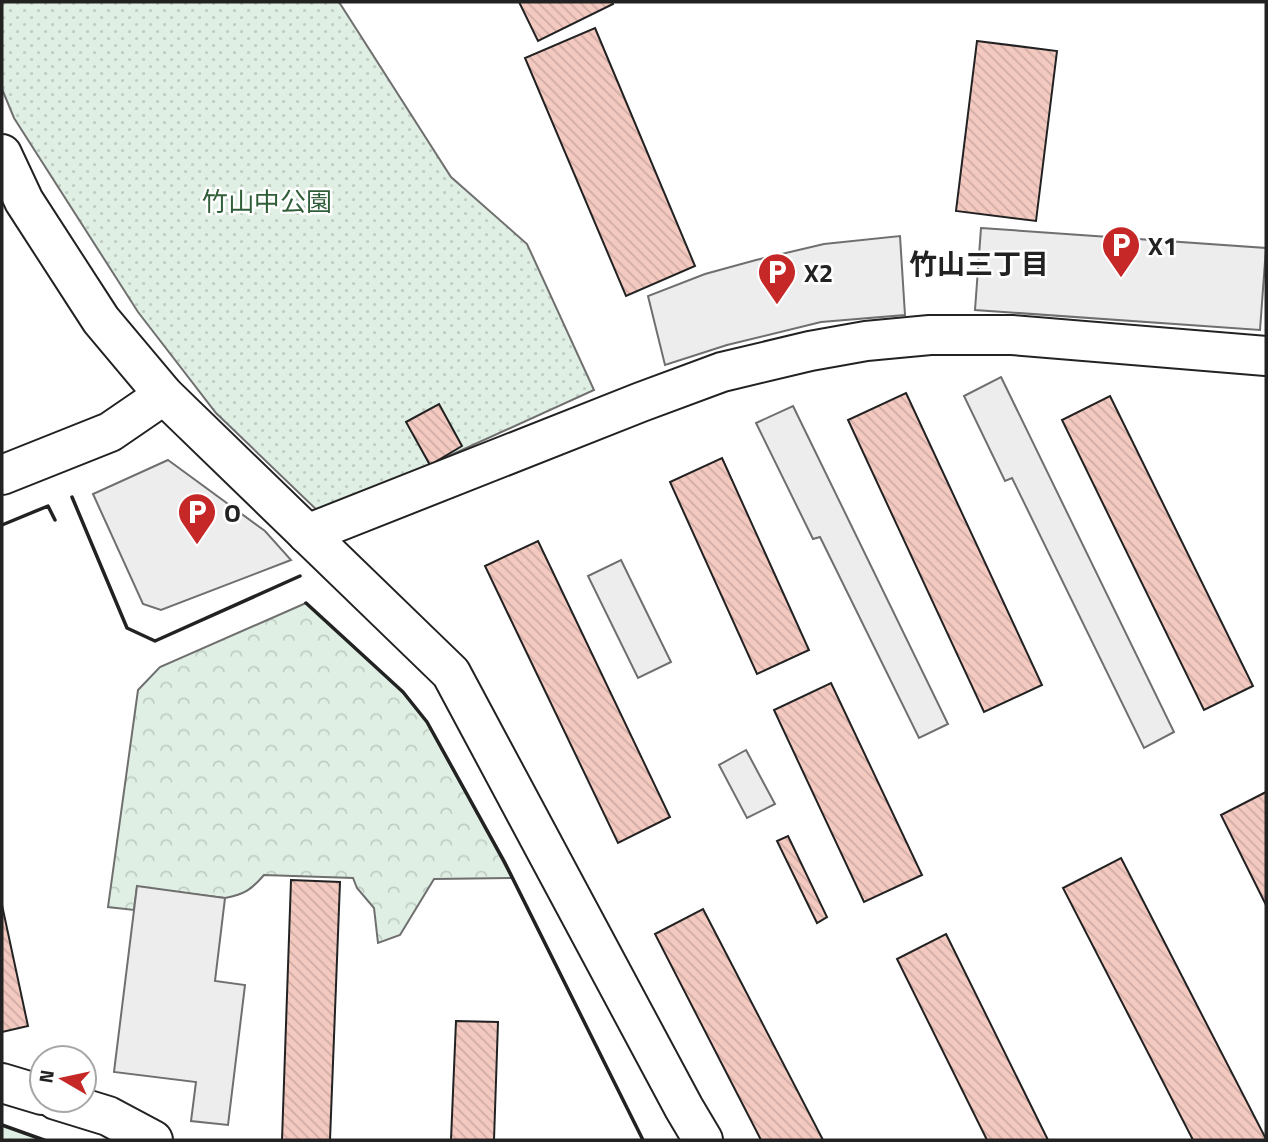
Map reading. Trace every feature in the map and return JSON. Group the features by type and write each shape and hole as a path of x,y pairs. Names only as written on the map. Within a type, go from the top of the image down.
{"street":[{"path":"2,154 24,201 102,320 164,395 451,673 703,1140"},
{"path":"307,534 629,406 722,372 810,351 866,341 930,335 1012,335 1266,356"},
{"path":"2,475 110,432 164,395"},
{"path":"2,1083 28,1091"},
{"path":"98,1113 153,1140"}],"green space":[{"name":"竹山中公園","path":"2,2 339,2 451,177 527,244 594,390 321,514 216,413 138,312 14,118 2,89"},
{"path":"306,603 403,692 427,722 512,878 434,879 400,935 378,943 374,908 357,888 353,878 264,875 247,891 225,898 137,887 134,910 108,907 138,690 160,667"},
{"path":"2,1125 44,1140 2,1140"}],"shaded area":[{"name":"X1","path":"981,228 1266,248 1260,330 975,310"},
{"name":"X2","path":"900,236 905,315 821,322 727,345 665,365 648,296 705,274 756,260 824,244"},
{"path":"1001,377 1174,732 1144,748 1012,478 1005,481 964,396"},
{"path":"793,406 948,724 919,738 820,537 813,539 756,423"},
{"name":"O","path":"168,460 265,531 291,560 161,610 143,604 93,494"},
{"path":"621,560 671,662 638,678 588,576"},
{"path":"746,750 775,804 747,818 719,765"},
{"path":"137,886 225,898 215,981 245,985 228,1125 191,1121 196,1082 114,1072"}],"building":[{"path":"519,2 612,2 613,4 538,41"},
{"path":"595,28 695,266 626,296 525,58"},
{"path":"977,41 1057,51 1036,221 956,211"},
{"path":"906,393 1042,685 984,712 848,420"},
{"path":"1110,396 1253,686 1204,710 1062,420"},
{"path":"439,404 462,446 430,465 406,422"},
{"path":"722,458 809,650 757,674 670,482"},
{"path":"538,541 670,817 618,843 485,566"},
{"path":"831,683 922,875 864,902 774,710"},
{"path":"1266,792 1266,905 1221,815"},
{"path":"788,836 827,917 817,923 777,841"},
{"path":"1121,858 1266,1140 1193,1140 1063,888"},
{"path":"291,880 340,882 330,1140 282,1140"},
{"path":"2,905 28,1026 2,1032"},
{"path":"703,909 823,1140 761,1140 655,934"},
{"path":"946,934 1048,1140 987,1140 897,959"},
{"path":"456,1021 498,1022 494,1140 451,1140"}],"wall":[{"path":"72,497 127,628 155,641 300,576"},
{"path":"2,525 48,506 55,520"},
{"path":"306,603 403,692 427,722 504,861 643,1140"},
{"path":"2,1125 44,1140"}],"place":[{"name":"X1","path":"1121,279"},
{"name":"X2","path":"777,306"},
{"name":"O","path":"197,546"}],"district":[{"name":"竹山三丁目","path":"979,263"}]}
